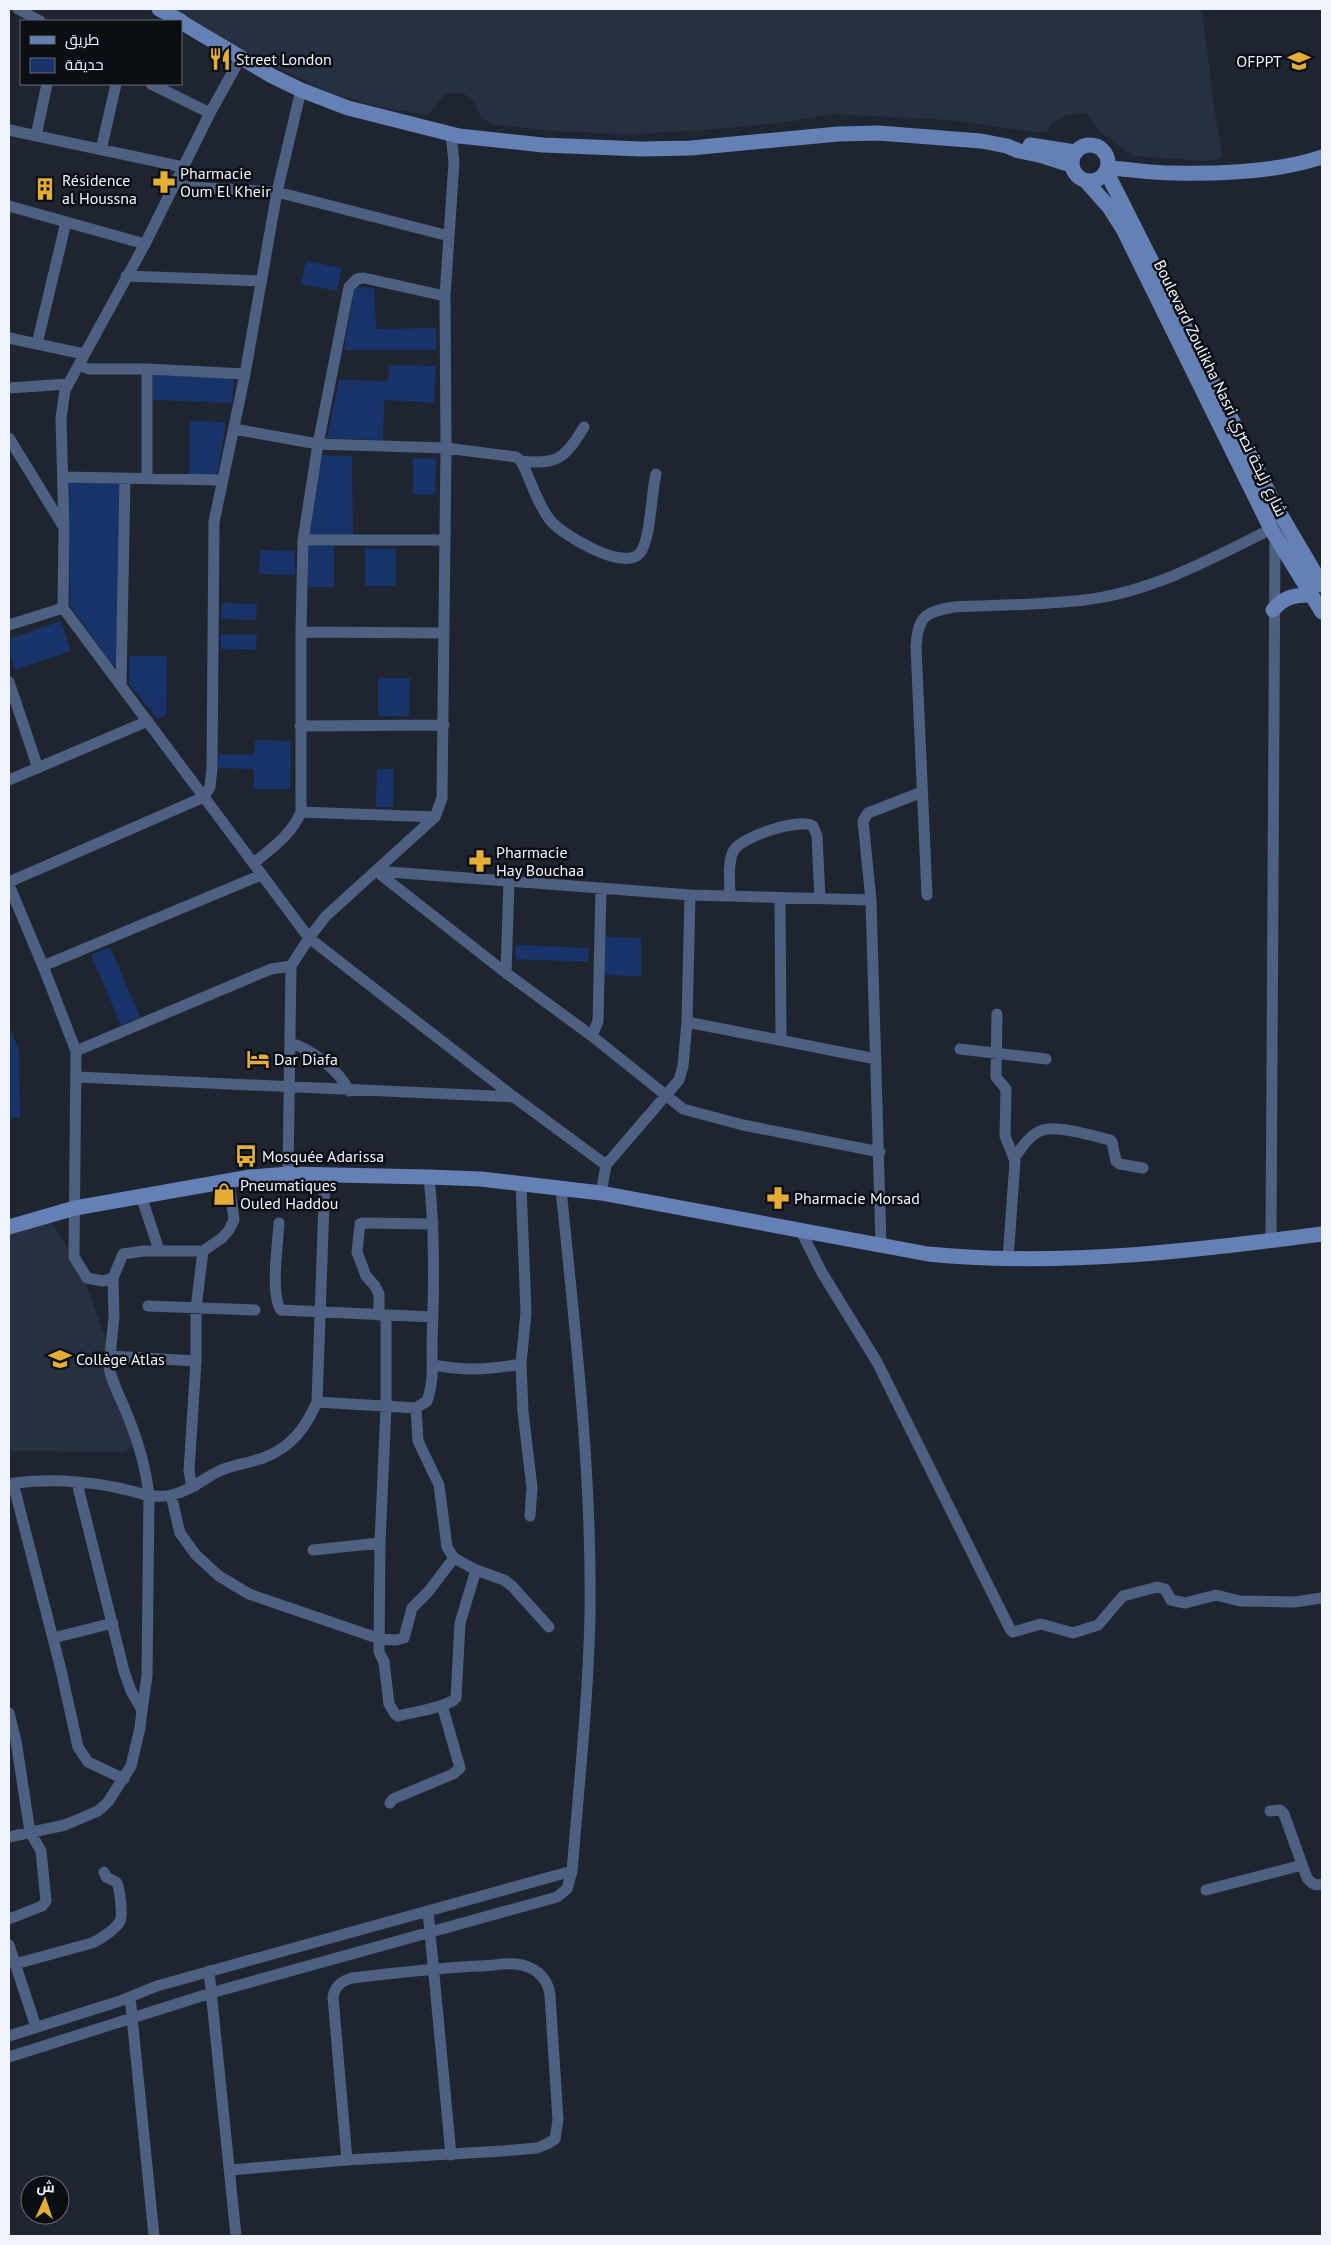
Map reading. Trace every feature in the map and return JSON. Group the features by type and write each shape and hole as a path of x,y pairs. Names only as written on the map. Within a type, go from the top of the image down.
{"street":[{"path":"18,9 38,20"},
{"path":"160,9 179,20"},
{"path":"182,22 301,90 348,108 451,134 543,145 641,149 691,148 838,134 878,133 981,141 1007,146 1020,144 1073,159"},
{"path":"241,57 210,113 145,244 68,384 62,407 64,477 63,608 309,938 514,1098 606,1165"},
{"path":"36,136 47,85"},
{"path":"101,150 116,85"},
{"path":"153,85 210,113"},
{"path":"112,1278 103,1281 93,1281 87,1278 78,1265 73,1247 76,1051 9,883 204,797 209,791 212,778 214,522 221,480 245,374 277,192 301,90"},
{"path":"9,130 183,167"},
{"path":"288,1174 291,966 326,916 435,817 442,798 444,784 445,296 454,162 451,134"},
{"path":"1090,145 1099,148 1106,164 1099,179 1086,181 1075,174 1073,159 1080,148 1090,145"},
{"path":"1106,164 1171,173 1237,171 1276,167 1322,157"},
{"name":"Boulevard Zoulikha Nasri شارع زليخة نصري","path":"1106,164 1276,507 1322,585"},
{"name":"Boulevard Zoulikha Nasri شارع زليخة نصري","path":"1086,181 1109,208 1122,229 1273,532 1322,612"},
{"path":"175,183 189,187 277,192 449,236"},
{"path":"9,206 145,244"},
{"path":"37,344 66,222"},
{"path":"126,276 262,281"},
{"path":"254,863 285,838 295,827 301,812 300,726 303,540 318,444 349,288 357,279 364,278 445,296"},
{"path":"9,338 84,354"},
{"path":"79,365 89,369 147,369 245,374"},
{"path":"147,369 147,478"},
{"path":"9,388 68,384"},
{"path":"234,429 318,444 446,448 510,455 522,461 548,463 566,455 584,427"},
{"path":"9,438 64,527"},
{"path":"522,461 540,504 550,520 577,540 618,559 635,557 642,549 648,528 656,474"},
{"path":"64,477 221,480"},
{"path":"121,686 125,478"},
{"path":"927,895 916,647 917,632 922,620 933,611 954,607 1084,600 1116,594 1189,571 1273,532 1271,1241"},
{"path":"303,540 444,540"},
{"path":"1273,610 1285,599 1293,596 1310,595"},
{"path":"9,625 63,608"},
{"path":"301,632 443,633"},
{"path":"9,682 38,768"},
{"path":"9,780 148,722"},
{"path":"300,726 444,725"},
{"path":"881,1245 880,1152 871,900 864,821 865,816 922,792"},
{"path":"301,812 435,817"},
{"path":"730,896 731,858 738,846 760,834 801,822 812,826 817,836 820,899"},
{"path":"376,871 690,895 780,899 871,900"},
{"path":"376,871 506,973 592,1036 683,1109 702,1115 880,1152"},
{"path":"43,966 261,875"},
{"path":"506,973 509,882"},
{"path":"592,1036 598,1021 601,888"},
{"path":"601,1193 606,1165 679,1080 687,1022 690,895"},
{"path":"780,899 781,1040"},
{"path":"76,1051 271,969 291,966"},
{"path":"997,1014 996,1077 1006,1089 1005,1136 1015,1157 1008,1260"},
{"path":"687,1022 876,1059"},
{"path":"290,1043 302,1047 334,1072 345,1082 349,1091"},
{"path":"960,1049 1046,1059"},
{"path":"77,1077 514,1098"},
{"path":"1015,1157 1026,1141 1042,1130 1054,1129 1110,1140 1116,1161 1120,1164 1143,1168"},
{"path":"9,1227 75,1208 229,1181 288,1174 324,1174 481,1179 601,1193 928,1254 1008,1260 1150,1255 1322,1234"},
{"path":"124,1779 88,1762 82,1756 78,1747 53,1638 11,1483 43,1481 77,1483 120,1487 149,1496 171,1495 195,1486 220,1470 264,1458 279,1450 304,1428 317,1402 324,1174"},
{"path":"317,1402 416,1408 424,1404 430,1395 433,1365 433,1317 432,1224 429,1177"},
{"path":"9,1837 65,1825 98,1811 108,1802 131,1766 136,1750 147,1676 149,1496 147,1478 135,1432 111,1379 115,1295 112,1278 123,1254 159,1250 203,1251 222,1238 234,1220 229,1181"},
{"path":"521,1184 526,1312 520,1364 523,1412 532,1488 530,1516"},
{"path":"9,2057 211,1993 557,1897 568,1888 572,1871 588,1678 590,1614 589,1522 580,1382 561,1189"},
{"path":"141,1196 159,1250"},
{"path":"279,1223 276,1289 280,1310 433,1317"},
{"path":"432,1224 360,1224 357,1252 366,1276 379,1294 383,1315 386,1407 380,1544 379,1652 384,1662 390,1704 398,1716 452,1702 457,1693 460,1623 476,1570"},
{"path":"800,1229 821,1271 877,1362 989,1588 1013,1632 1041,1624 1073,1633 1098,1625 1124,1596 1157,1586 1165,1589 1171,1600 1185,1603 1216,1595 1230,1600 1246,1601 1294,1602 1322,1598"},
{"path":"195,1486 191,1482 189,1471 196,1361 196,1308 203,1251"},
{"path":"148,1306 255,1310"},
{"path":"111,1356 196,1361"},
{"path":"433,1365 463,1370 492,1370 520,1364"},
{"path":"416,1408 418,1441 438,1480 444,1539 447,1547 454,1558 476,1570 495,1576 512,1586 549,1626"},
{"path":"77,1483 129,1684 136,1702 142,1710"},
{"path":"171,1495 180,1533 196,1555 219,1576 249,1594 380,1639 396,1640 404,1638 412,1608 428,1592 454,1558"},
{"path":"313,1550 380,1544"},
{"path":"53,1638 113,1622"},
{"path":"390,1803 393,1799 453,1774 460,1768 442,1705"},
{"path":"9,1713 16,1741 30,1832 41,1851 46,1901 42,1906 9,1919"},
{"path":"1270,1811 1280,1810 1284,1814 1302,1865 1311,1883 1322,1884"},
{"path":"1206,1890 1302,1865"},
{"path":"9,2036 130,1998 146,1989 572,1871"},
{"path":"15,1964 92,1943 99,1940 121,1920 122,1913 118,1885 116,1881 106,1877 104,1872"},
{"path":"428,1911 451,2156"},
{"path":"9,1945 36,2027"},
{"path":"230,2170 347,2160 451,2156 537,2148 555,2139 558,2132 558,2104 550,1995 549,1986 544,1977 532,1969 517,1964 434,1969 343,1980 334,1990 332,1996 347,2160"},
{"path":"209,1972 236,2236"},
{"path":"130,1998 154,2236"}],"shaded area":[{"path":"171,9 1202,9 1215,115 1223,157 1208,161 1133,156 1099,131 1086,113 1067,115 1051,124 1048,131 1040,133 949,120 832,114 788,122 707,130 630,134 550,131 492,124 481,117 474,101 463,93 445,93 427,115 378,107 326,91 254,57"},
{"name":"Collège Atlas","path":"49,1216 84,1278 141,1440 124,1452 9,1451 9,1228"}],"green space":[{"path":"306,261 342,268 337,291 301,284"},
{"path":"355,286 374,288 376,329 436,328 436,350 344,350"},
{"path":"389,365 436,366 434,403 384,400 383,440 327,438 339,380 388,381"},
{"path":"153,374 233,378 232,403 153,400"},
{"path":"190,421 226,422 216,474 189,475"},
{"path":"321,455 352,456 353,535 309,535"},
{"path":"413,458 436,459 435,495 413,494"},
{"path":"69,482 120,482 116,666 112,664 70,604"},
{"path":"308,546 334,546 334,587 308,587"},
{"path":"365,548 396,549 396,586 365,586"},
{"path":"260,550 295,551 295,575 259,574"},
{"path":"222,603 257,604 256,620 221,619"},
{"path":"61,621 71,651 15,670 9,651 9,639"},
{"path":"221,634 257,635 256,650 221,649"},
{"path":"129,656 167,656 166,715 158,719 129,684"},
{"path":"378,678 410,678 409,716 378,716"},
{"path":"255,740 291,741 290,789 254,789 254,769 218,768 219,754 254,755"},
{"path":"377,769 394,769 393,807 376,807"},
{"path":"604,937 641,938 641,976 604,975"},
{"path":"516,945 589,948 588,962 515,959"},
{"path":"110,947 140,1017 121,1025 91,955"},
{"path":"9,1026 19,1050 20,1118 9,1118"}],"place":[{"name":"Street London","path":"220,59"},
{"name":"OFPPT","path":"1299,61"},
{"name":"Pharmacie Oum El Kheir","path":"164,182"},
{"name":"Résidence al Houssna","path":"45,189"},
{"name":"Pharmacie Hay Bouchaa","path":"480,861"},
{"name":"Dar Diafa","path":"258,1059"},
{"name":"Mosquée Adarissa","path":"246,1156"},
{"name":"Pneumatiques Ouled Haddou","path":"224,1194"},
{"name":"Pharmacie Morsad","path":"778,1198"},
{"name":"Collège Atlas","path":"60,1359"}]}
